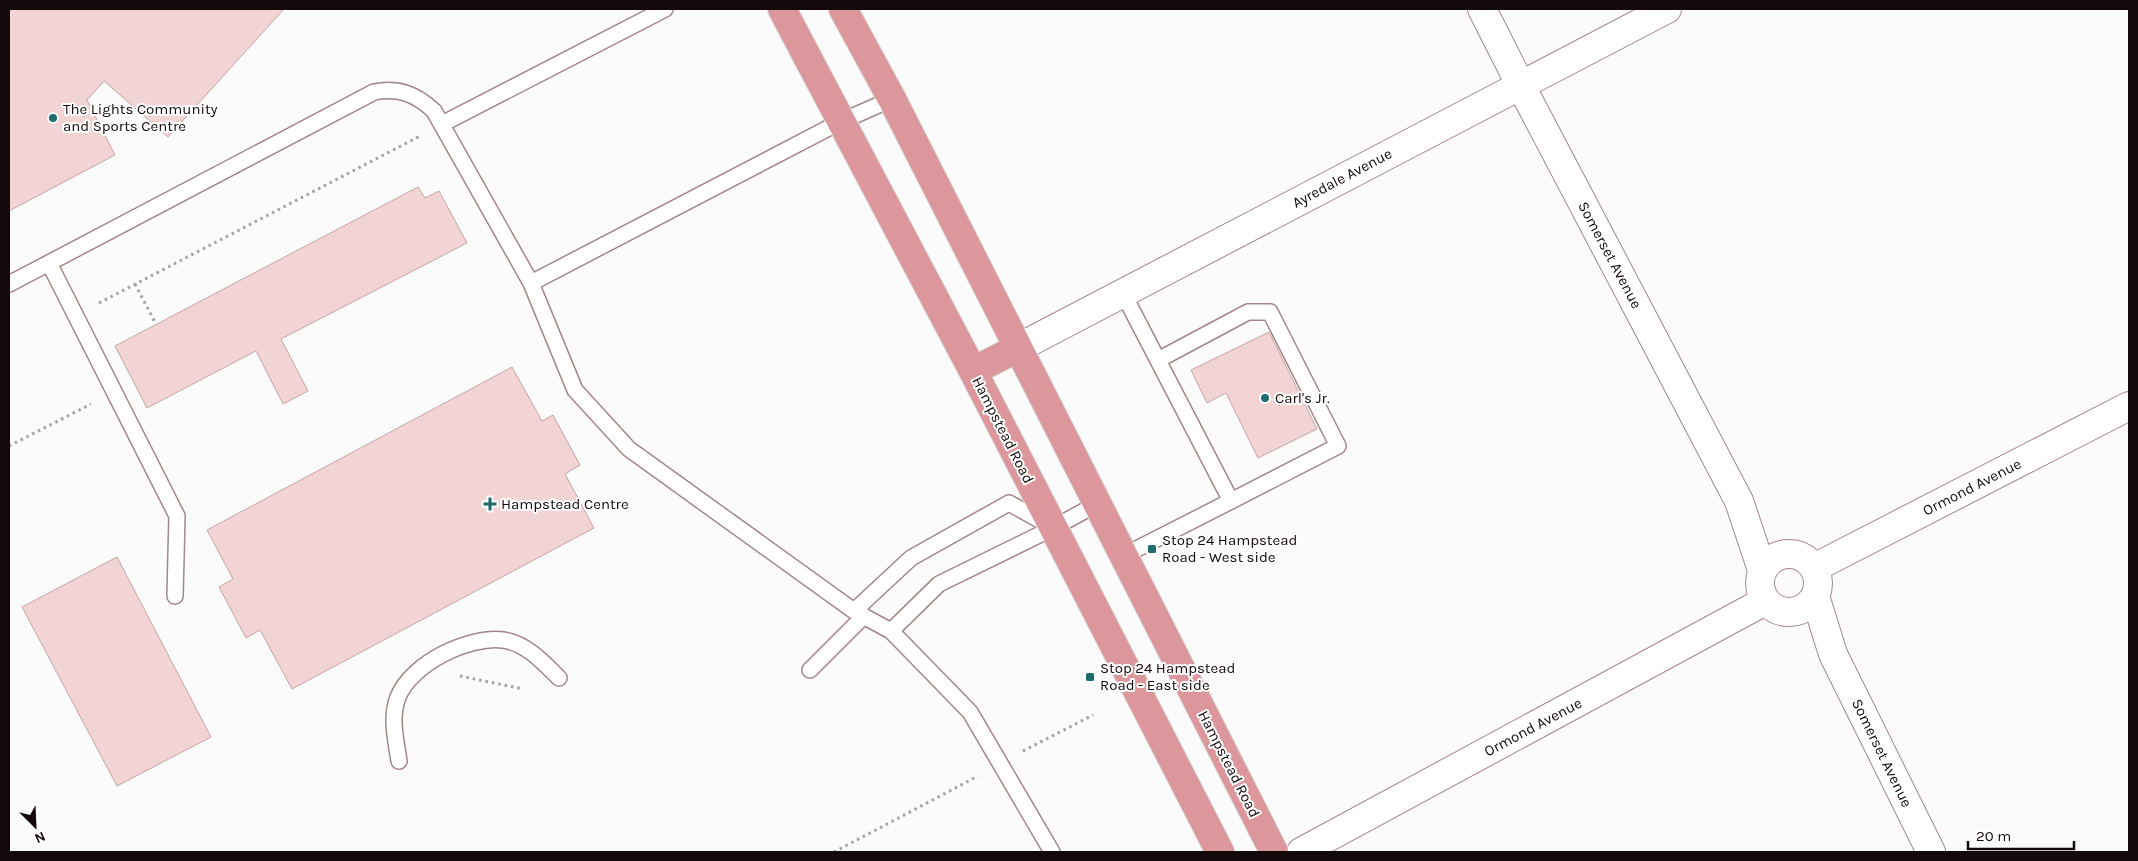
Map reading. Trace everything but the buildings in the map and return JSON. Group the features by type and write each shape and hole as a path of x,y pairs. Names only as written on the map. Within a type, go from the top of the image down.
{"highway":[{"name":"Hampstead Road","path":"782,9 840,122 973,370 1220,852"},
{"name":"Hampstead Road","path":"843,9 892,99 1274,852"},
{"path":"973,370 1018,348"}],"street":[{"name":"Somerset Avenue","path":"1482,9 1772,562"},
{"name":"Ayredale Avenue","path":"1018,348 1520,84 1667,9"},
{"name":"Ormond Avenue","path":"1814,568 2129,406"},
{"path":"1793,553 1803,557 1814,568 1818,576 1818,586 1807,604 1786,612 1776,610 1765,601 1760,590 1759,580 1772,562 1793,553"},
{"name":"Ormond Avenue","path":"1301,852 1765,601"},
{"name":"Somerset Avenue","path":"1807,604 1932,852"}],"lane":[{"path":"442,124 664,9"},
{"path":"9,284 374,92 393,90 413,95 434,111 531,283 575,390 629,449 859,614 891,632 970,712 1052,852"},
{"path":"531,283 840,122 892,99"},
{"path":"49,263 177,516 175,596"},
{"path":"1123,293 1231,500"},
{"path":"1124,556 1338,446 1270,312 1248,312 1158,360"},
{"path":"810,670 911,558 1009,503 1053,528"},
{"path":"891,632 938,584 1053,528 1097,504"},
{"path":"400,761 394,732 398,698 407,681 423,666 439,657 481,640 504,640 524,648 539,658 559,678"}],"path":[{"path":"76,315 442,124"},
{"path":"135,284 156,324"},
{"path":"9,446 93,404"},
{"path":"459,676 523,689"},
{"path":"1014,756 1093,715"},
{"path":"834,852 981,775"}],"place":[{"name":"The Lights Community and Sports Centre","path":"53,118"},
{"name":"Carl's Jr.","path":"1265,398"},
{"name":"Hampstead Centre","path":"490,504"},
{"name":"Stop 24 Hampstead Road - West side","path":"1152,549"},
{"name":"Stop 24 Hampstead Road - East side","path":"1090,677"}]}
